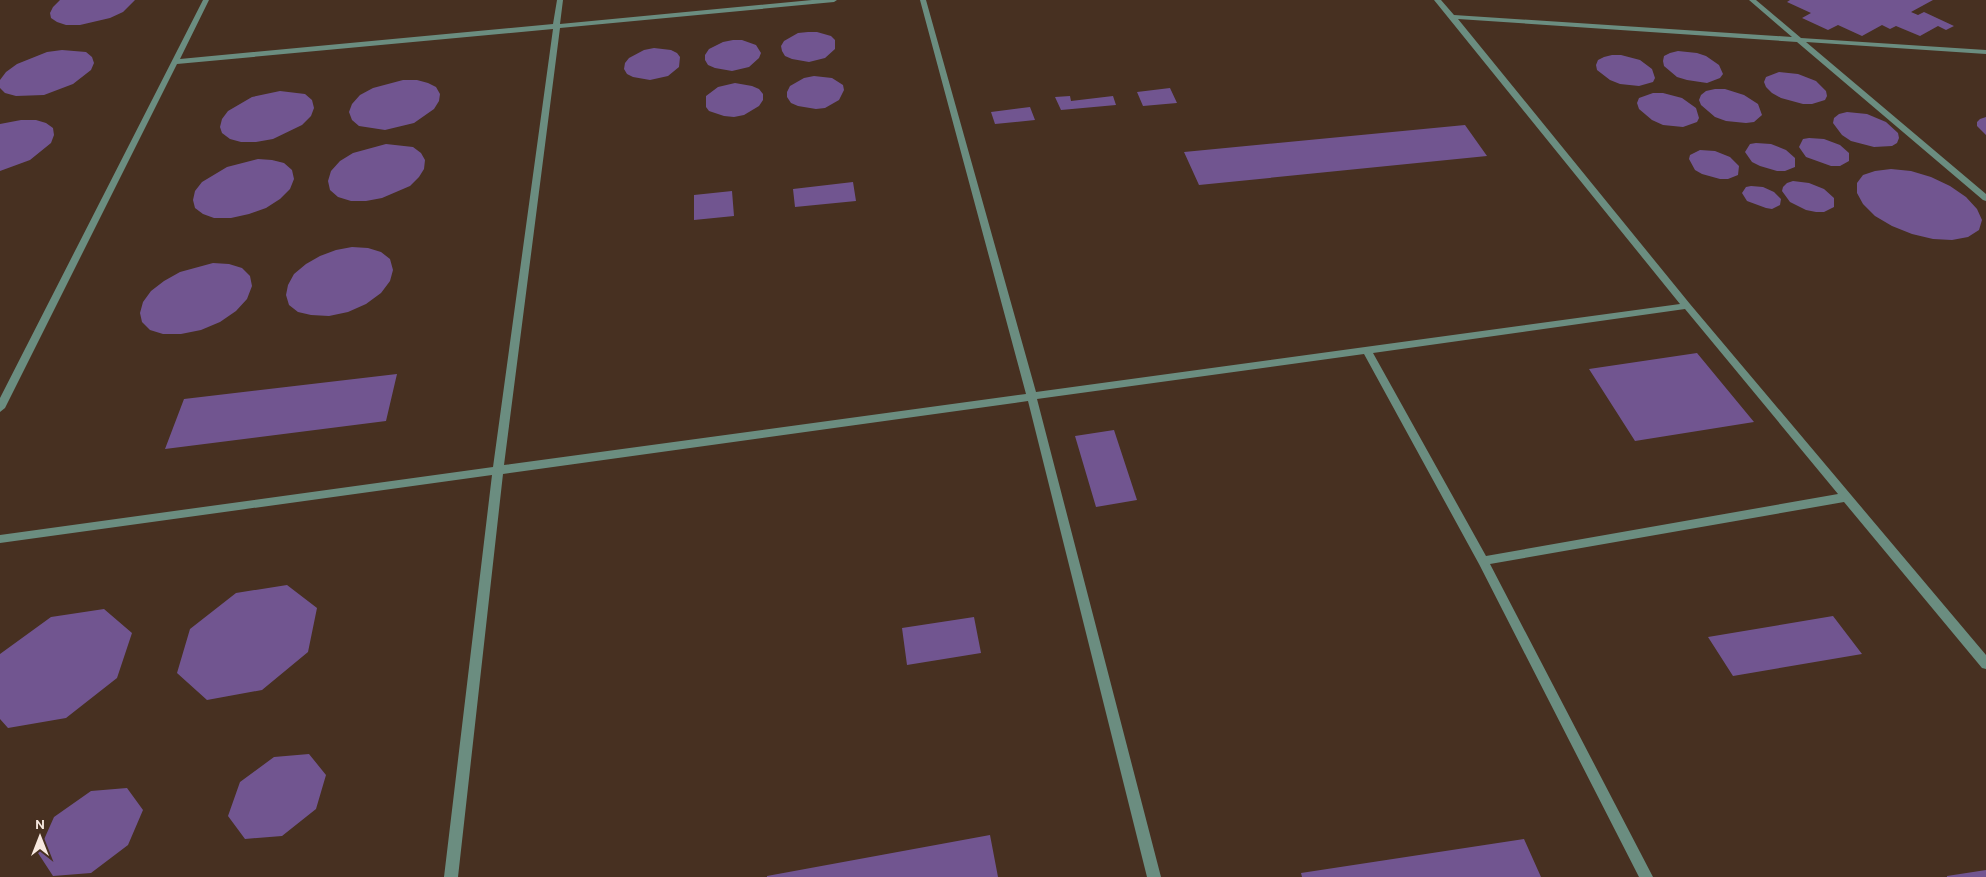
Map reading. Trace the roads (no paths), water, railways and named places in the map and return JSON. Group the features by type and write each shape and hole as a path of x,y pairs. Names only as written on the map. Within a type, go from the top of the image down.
{"lane":[{"path":"0,408 206,0"},
{"path":"450,877 498,470 560,0"},
{"path":"175,62 834,0"},
{"path":"924,0 1032,397 1154,877"},
{"path":"1437,0 1687,306 1986,664"},
{"path":"1752,0 1986,198"},
{"path":"1452,17 1986,52"},
{"path":"0,539 1687,306"},
{"path":"1367,350 1483,561 1646,877"},
{"path":"1483,561 1846,497"}]}
